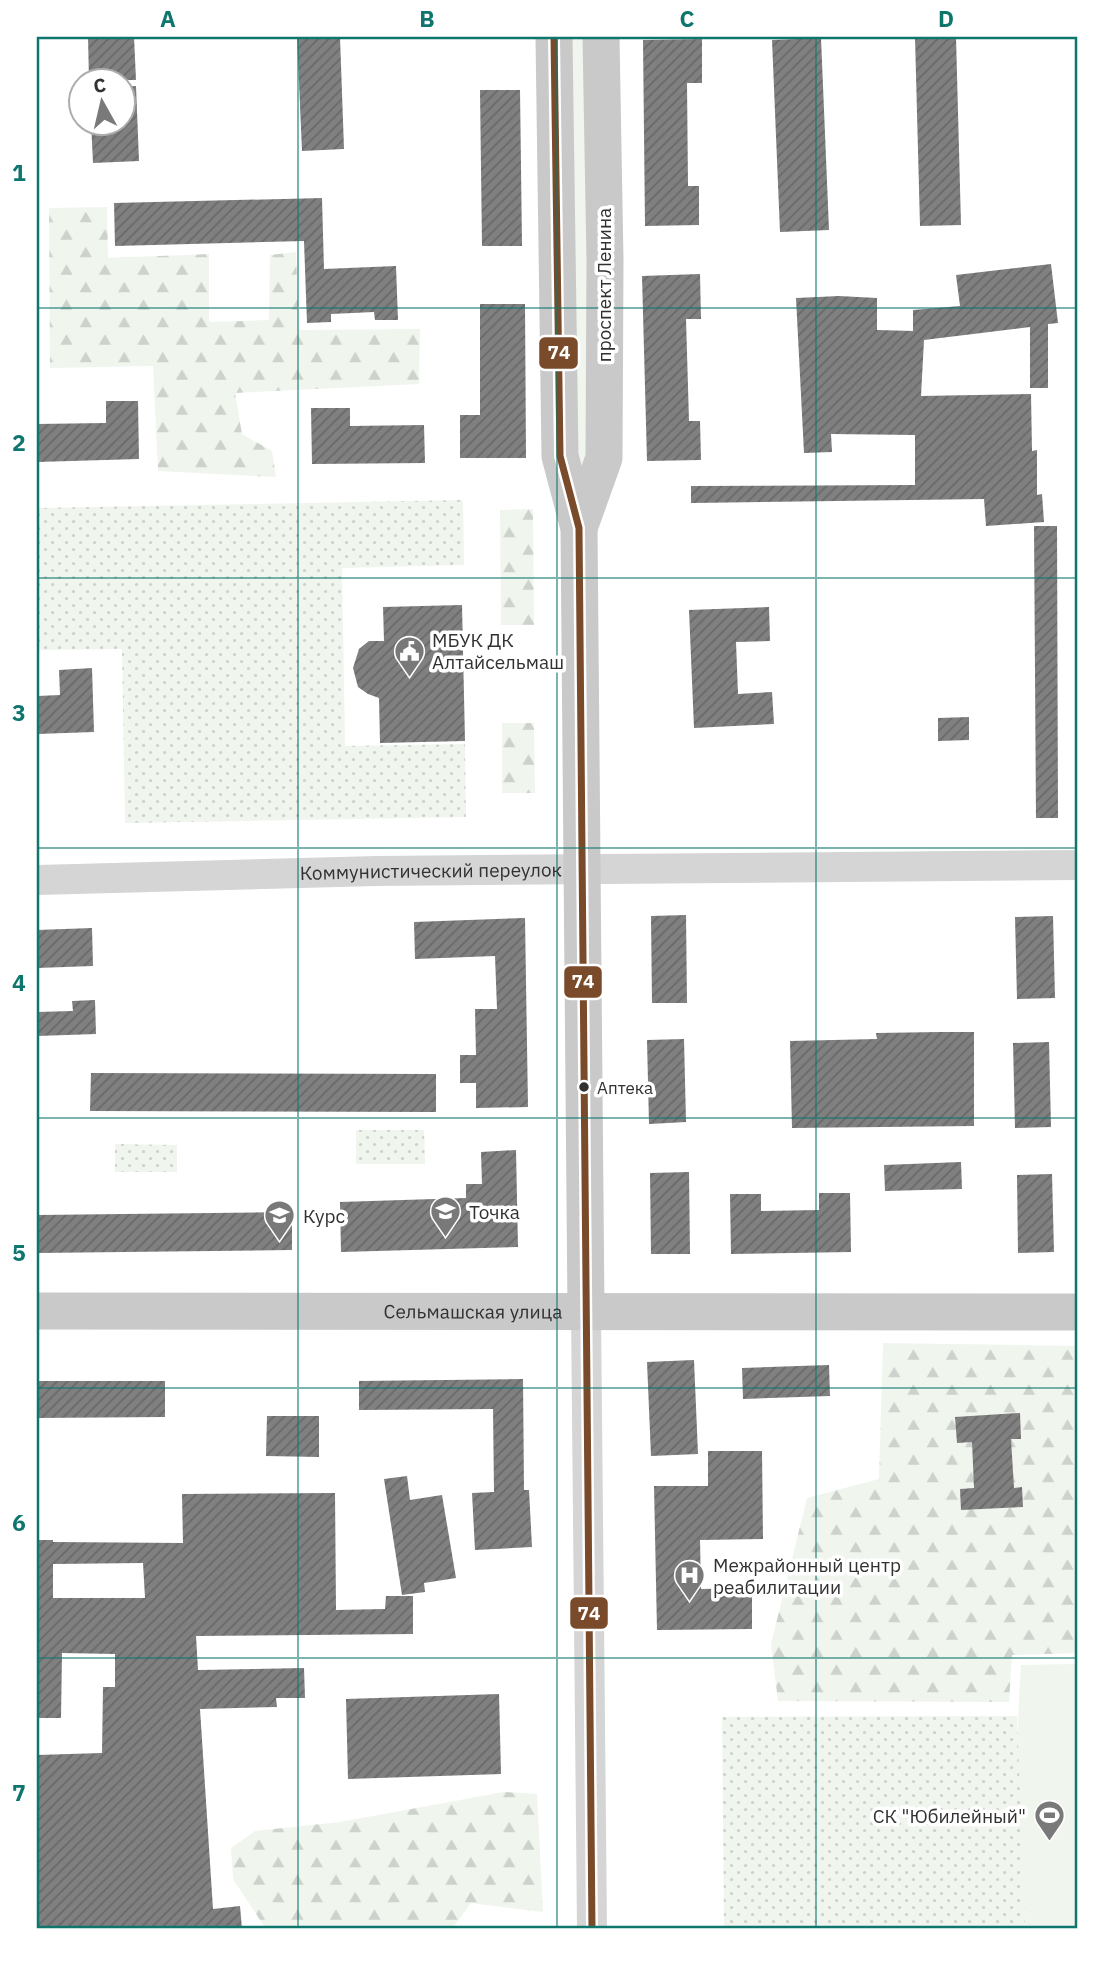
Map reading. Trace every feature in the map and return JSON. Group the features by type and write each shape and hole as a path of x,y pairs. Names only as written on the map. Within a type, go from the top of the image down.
{"main road":[{"name":"проспект Ленина","path":"554,37 560,456 579,528 586,1311"},
{"name":"проспект Ленина","path":"579,528 604,458 605,260 601,37"},
{"path":"562,466 586,473 600,468"},
{"name":"Сельмашская улица","path":"37,1311 1077,1312"}],"street":[{"name":"Коммунистический переулок","path":"37,880 365,872 1077,865"},
{"name":"проспект Ленина","path":"586,1311 592,1929"}],"green space":[{"path":"563,37 594,37 597,462 575,470"},
{"path":"107,207 108,258 209,254 209,322 269,320 270,255 296,252 299,330 420,329 419,384 235,393 242,434 272,451 276,477 158,471 153,366 50,368 49,208"},
{"path":"463,500 464,565 342,568 345,746 465,744 466,817 125,823 122,649 37,650 37,508"},
{"path":"533,509 534,625 501,625 500,510"},
{"path":"502,723 534,723 535,793 502,793"},
{"path":"356,1130 424,1130 425,1164 356,1164"},
{"path":"115,1144 177,1145 177,1172 115,1172"},
{"path":"883,1343 1077,1346 1077,1653 1012,1655 1009,1702 778,1701 771,1644 807,1498 879,1479"},
{"name":"СК \"Юбилейный\"","path":"1077,1664 1077,1929 1025,1929 1018,1764 1021,1665"},
{"path":"1017,1716 1025,1929 724,1929 722,1717"},
{"path":"504,1792 537,1794 543,1912 471,1903 452,1929 266,1929 233,1879 231,1848 255,1831 340,1822"}],"building":[{"path":"88,37 134,37 135,66 89,66"},
{"path":"297,37 340,37 344,149 302,151"},
{"path":"915,37 956,37 961,225 920,226"},
{"path":"821,38 829,230 780,232 772,40"},
{"path":"702,39 702,83 687,83 688,186 699,186 699,225 645,226 643,40"},
{"path":"136,86 139,161 93,163 92,136 136,136"},
{"path":"480,90 520,90 522,246 482,246"},
{"path":"322,198 324,269 396,266 398,320 375,320 374,312 331,314 331,322 307,323 304,241 115,246 114,203"},
{"path":"1051,264 1058,323 1048,324 1048,388 1030,388 1030,327 924,340 921,396 1031,394 1032,451 1037,450 1037,495 1042,494 1044,522 986,526 984,499 691,503 691,486 915,485 915,435 831,434 832,452 804,453 796,298 877,298 877,330 913,331 913,310 960,306 956,275"},
{"path":"700,274 701,319 686,319 689,421 700,421 701,460 647,461 642,276"},
{"path":"480,304 525,304 526,458 460,458 460,415 480,415"},
{"path":"106,401 138,401 139,459 37,462 37,424 106,423"},
{"path":"311,408 350,408 350,426 424,425 425,463 312,464"},
{"path":"1034,526 1057,526 1058,818 1036,818"},
{"name":"МБУК ДК Алтайсельмаш","path":"462,605 465,741 380,743 379,698 358,687 353,668 359,649 369,641 384,641 383,607"},
{"path":"769,607 770,641 736,642 738,694 772,692 774,724 694,728 689,610"},
{"path":"92,668 94,732 37,734 37,696 60,695 59,670"},
{"path":"969,717 969,740 938,741 938,718"},
{"path":"686,915 687,1003 652,1003 651,916"},
{"path":"1053,916 1055,998 1017,999 1015,917"},
{"path":"525,918 528,1107 476,1108 476,1083 460,1083 460,1055 476,1055 475,1009 497,1009 495,956 415,959 414,922"},
{"path":"92,928 93,966 37,968 37,930"},
{"path":"95,1000 96,1034 37,1036 37,1012 73,1011 72,1001"},
{"path":"974,1032 974,1126 792,1128 790,1041 877,1039 876,1033"},
{"path":"684,1039 686,1122 649,1124 647,1040"},
{"path":"1049,1042 1051,1127 1015,1128 1013,1043"},
{"path":"91,1073 436,1074 436,1112 90,1111"},
{"path":"516,1150 518,1247 341,1252 340,1202 466,1198 466,1184 482,1184 481,1152"},
{"path":"961,1162 962,1189 885,1191 884,1165"},
{"path":"689,1172 690,1254 651,1254 650,1173"},
{"path":"1052,1174 1054,1252 1018,1253 1017,1175"},
{"path":"819,1193 850,1193 851,1252 731,1254 730,1194 761,1194 761,1211 819,1210"},
{"path":"292,1212 292,1250 37,1253 37,1215"},
{"path":"694,1360 698,1454 651,1456 647,1362"},
{"path":"829,1365 830,1396 743,1399 742,1368"},
{"path":"523,1379 524,1490 529,1490 532,1547 475,1550 472,1493 494,1492 493,1409 359,1410 359,1381"},
{"path":"37,1381 165,1381 165,1417 37,1418"},
{"path":"1020,1413 1021,1439 1011,1439 1014,1488 1022,1487 1023,1507 961,1510 960,1489 974,1488 972,1442 957,1443 955,1417"},
{"path":"267,1416 319,1416 319,1457 266,1456"},
{"path":"708,1451 762,1451 763,1539 700,1540 701,1589 752,1588 752,1629 657,1630 654,1486 708,1486"},
{"path":"407,1476 410,1500 442,1495 456,1578 424,1583 425,1592 402,1595 384,1479"},
{"path":"335,1493 336,1610 385,1609 386,1596 413,1596 413,1634 196,1636 198,1670 304,1668 305,1698 276,1698 277,1707 200,1709 213,1909 240,1906 242,1929 37,1929 37,1755 102,1753 103,1687 115,1687 115,1654 62,1653 61,1718 37,1718 37,1540 183,1543 182,1494","holes":["143,1563 145,1598 53,1598 53,1564"]},
{"path":"499,1694 501,1774 348,1779 346,1699"}],"transit line":[{"name":"74","path":"554,37 560,456 579,528 592,1929"}],"place":[{"name":"МБУК ДК Алтайсельмаш","path":"409,678"},
{"name":"Аптека","path":"584,1087"},
{"name":"Точка","path":"446,1239"},
{"name":"Курс","path":"280,1243"},
{"name":"Межрайонный центр реабилитации","path":"690,1603"},
{"name":"СК \"Юбилейный\"","path":"1049,1843"}]}
